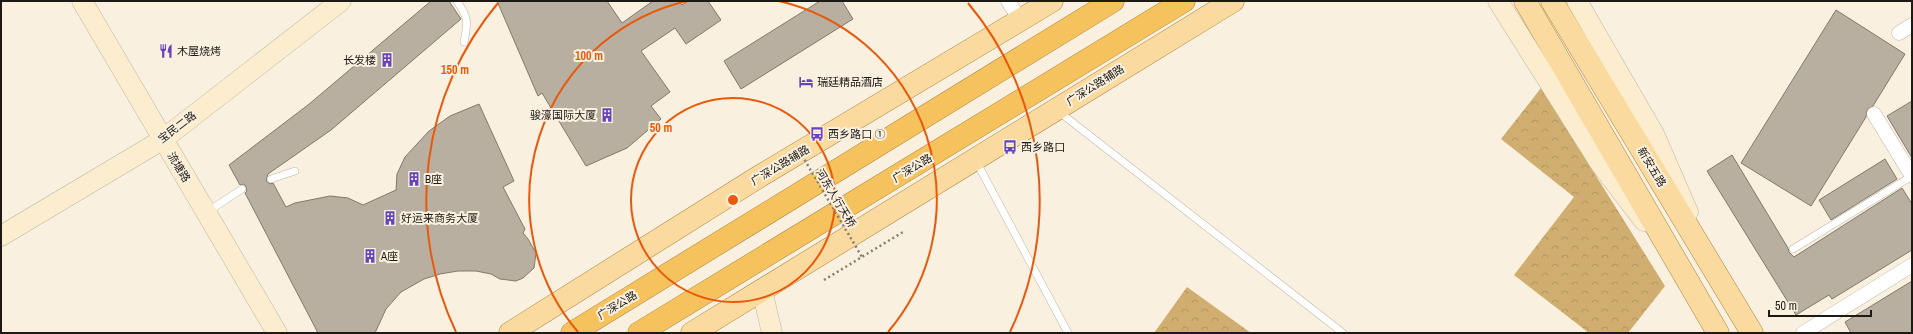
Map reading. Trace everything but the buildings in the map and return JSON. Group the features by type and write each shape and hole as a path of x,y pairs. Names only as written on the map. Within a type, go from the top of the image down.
{"highway":[{"name":"广深公路","path":"572,333 1114,1"},
{"name":"广深公路","path":"638,333 1184,1"}],"main road":[{"name":"流塘路","path":"82,1 162,140 277,333"},
{"name":"宝民二路","path":"1,236 162,140 341,1"},
{"name":"广深公路辅路","path":"510,333 760,176 1052,1"},
{"name":"广深公路辅路","path":"692,333 1233,1"},
{"path":"1498,1 1600,163 1685,275"},
{"path":"1525,1 1598,124 1718,333"},
{"name":"新安五路","path":"1552,1 1752,333"},
{"path":"1577,1 1654,134 1710,264"},
{"path":"762,290 772,333"}],"street":[{"path":"1008,1 1020,20"},
{"path":"1898,33 1912,25"},
{"path":"1874,114 1912,176"},
{"path":"1803,333 1912,265"}],"lane":[{"path":"457,1 466,15 467,20 464,42"},
{"path":"1056,110 1343,333"},
{"path":"975,159 1068,333"},
{"path":"271,179 295,171"},
{"path":"1793,249 1912,176"},
{"path":"206,213 242,189"}],"path":[{"name":"河东人行天桥","path":"797,147 862,257"},
{"path":"824,280 903,232"}],"green space":[{"path":"1541,88 1665,286 1628,333 1589,333 1514,275 1574,197 1501,139"},
{"path":"1187,287 1251,333 1154,333"}],"place":[{"name":"木屋烧烤","path":"166,51"},
{"name":"长发楼","path":"387,60"},
{"name":"瑞廷精品酒店","path":"806,82"},
{"name":"骏濠国际大厦","path":"607,115"},
{"name":"西乡路口 ①","path":"817,134"},
{"name":"西乡路口","path":"1010,147"},
{"name":"B座","path":"414,179"},
{"name":"好运来商务大厦","path":"390,218"},
{"name":"A座","path":"370,256"}]}
